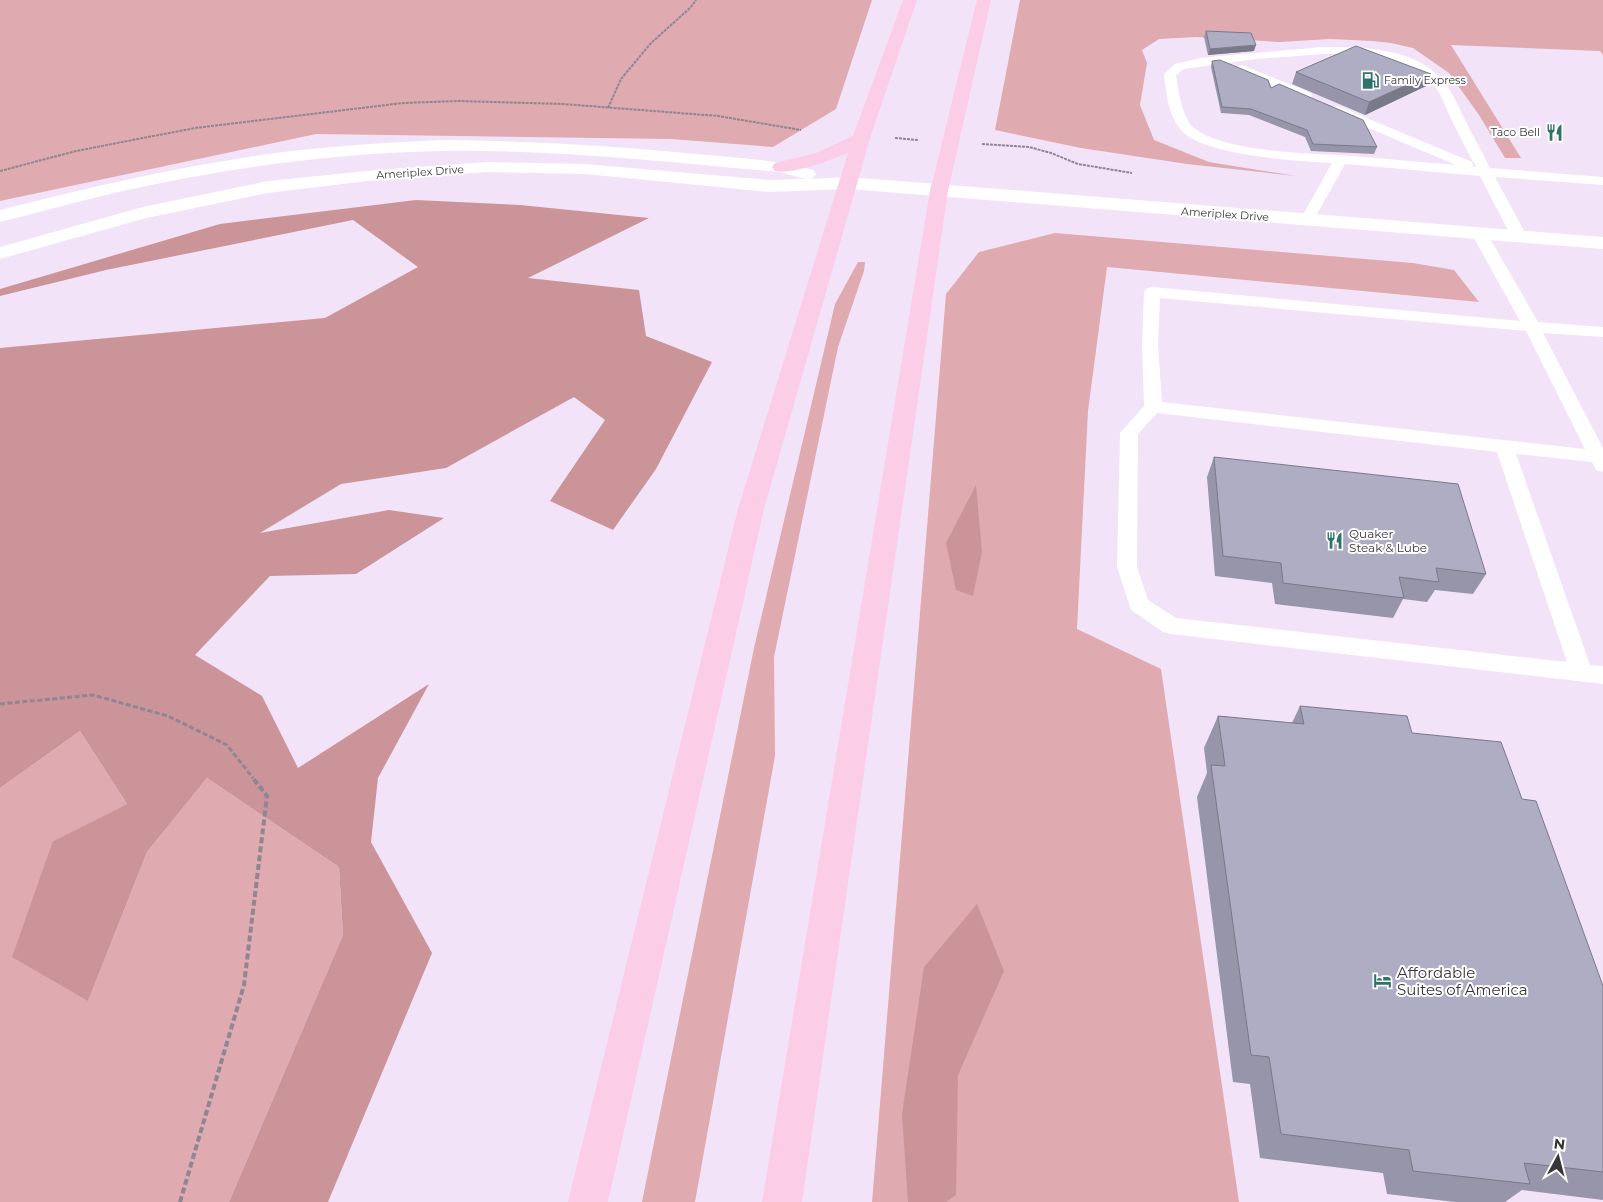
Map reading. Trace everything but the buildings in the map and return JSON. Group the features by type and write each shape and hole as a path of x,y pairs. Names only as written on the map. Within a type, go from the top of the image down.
{"main road":[{"path":"588,1202 751,508 862,137 910,0"},
{"path":"782,1202 939,191 949,142 984,0"},
{"path":"780,168 814,160 840,151 862,137"}],"street":[{"name":"Ameriplex Drive","path":"0,216 162,177 268,160 382,148 503,146 596,150 780,168 848,183"},
{"name":"Ameriplex Drive","path":"0,254 143,213 268,187 376,175 487,167 585,169 769,186 848,183 1603,243"}],"lane":[{"path":"1518,236 1485,172 1437,80 1422,68 1398,58 1373,52 1344,50 1184,65 1174,69 1170,74 1182,123 1189,131 1221,144 1247,150 1485,172 1603,181"},
{"path":"1222,60 1485,172"},
{"path":"1307,220 1341,159"},
{"path":"1479,233 1532,327 1601,461"},
{"path":"1603,332 1152,292 1150,345 1152,407 1129,433 1128,567 1139,604 1171,626 1603,675"},
{"path":"1152,407 1504,446 1601,461"},
{"path":"1504,446 1581,672"}],"path":[{"path":"608,108 621,79 651,43 690,8 696,0"},
{"path":"0,171 76,151 195,128 403,103 459,100 563,104 718,116 779,128 862,137 986,144"},
{"path":"0,704 93,695 168,716 227,744 267,796 244,985 180,1202"}],"shaded area":[{"path":"0,0 872,0 836,109 773,147 671,139 316,134 0,201"},
{"path":"1020,0 1603,0 1603,55 1600,51 1451,45 1521,158 1505,158 1479,115 1449,73 1413,48 1373,41 1330,39 1280,42 1196,37 1159,39 1142,50 1147,63 1140,105 1154,140 1209,162 1296,176 1187,164 1081,148 995,130"},
{"path":"416,200 520,205 649,218 528,278 639,290 646,336 712,362 656,469 613,530 550,501 605,420 574,397 446,468 341,484 260,533 389,510 444,518 356,574 270,576 195,655 262,696 298,768 429,684 378,778 371,842 432,953 328,1202 229,1202 343,935 339,867 207,778 147,852 88,1001 12,957 53,841 127,804 80,731 0,788 0,348 325,318 418,267 353,220 106,270 0,296 0,289 220,224"},
{"path":"1055,233 1413,263 1454,270 1479,302 1107,267 1088,411 1077,629 1161,669 1239,1202 872,1202 946,294 979,252"},
{"path":"858,262 865,262 864,271 838,347 774,657 775,756 695,1202 642,1202 754,648 835,304"},
{"path":"976,485 982,552 973,596 956,590 946,543"},
{"path":"80,731 127,804 53,841 88,1001 147,852 207,778 339,867 343,935 229,1202 0,1202 0,788"},
{"path":"977,904 1004,971 958,1075 956,1195 946,1202 908,1202 902,1114 924,967"}],"place":[{"name":"Family Express","path":"1370,80"},
{"name":"Taco Bell","path":"1554,132"},
{"name":"Quaker Steak & Lube","path":"1335,540"},
{"name":"Affordable Suites of America","path":"1383,981"}]}
